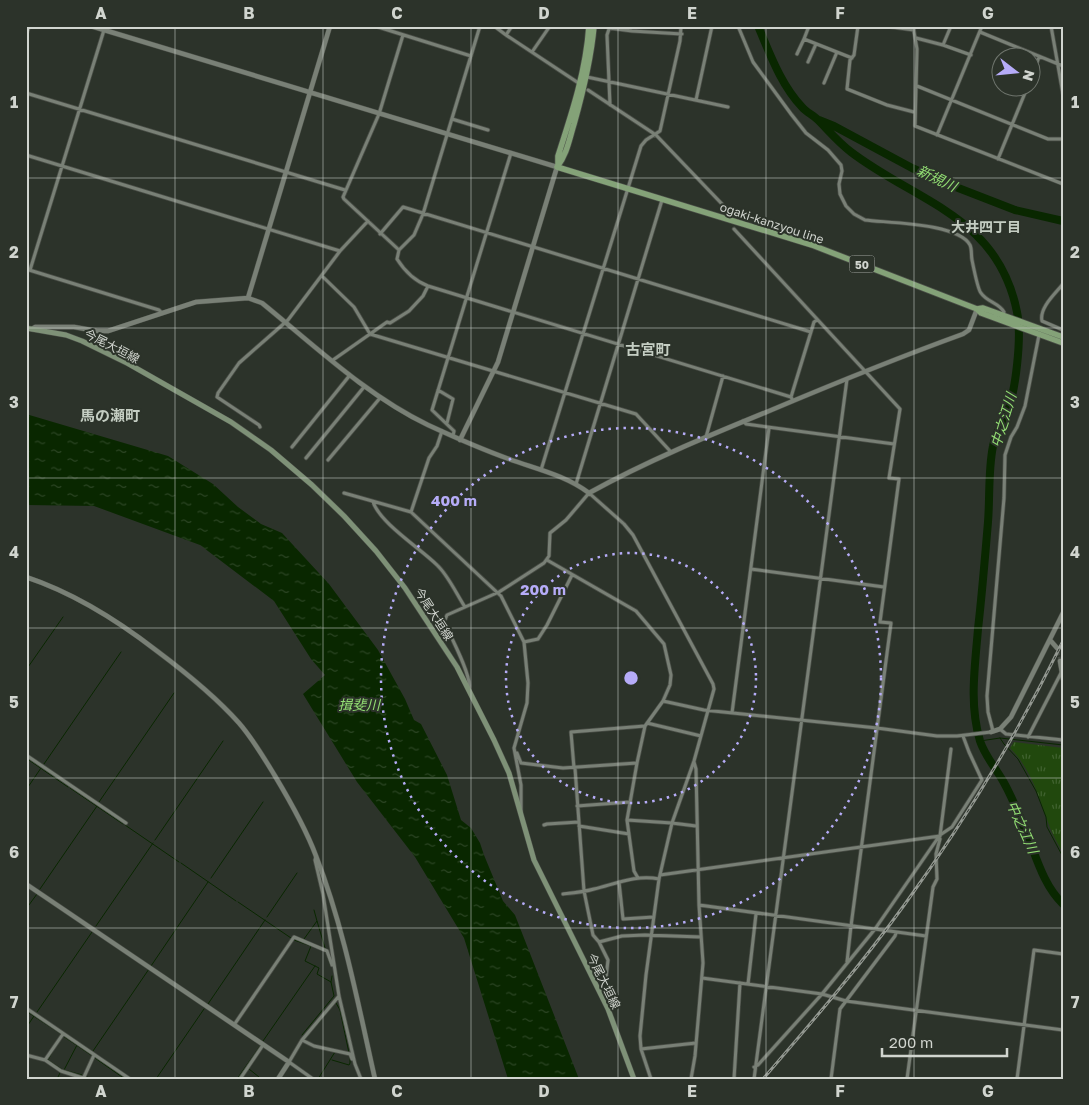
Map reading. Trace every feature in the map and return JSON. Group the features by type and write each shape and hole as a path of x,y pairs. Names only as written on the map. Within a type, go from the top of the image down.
{"main road":[{"path":"583,88 589,26"},
{"path":"558,167 558,156 587,77 594,26"},
{"name":"ogaki-kanzyou line","path":"558,167 812,245 977,309 982,313 1006,318 1063,343"},
{"name":"今尾大垣線","path":"29,328 66,335 98,348 217,413 279,456 333,505 376,551 421,612 457,667 502,756 512,782 520,816 534,860 608,1009 634,1079"},
{"name":"ogaki-kanzyou line","path":"1037,332 1063,337"}],"street":[{"path":"26,36 29,26"},
{"path":"91,26 558,167 495,371 460,440"},
{"path":"248,298 330,26"},
{"path":"375,26 471,56"},
{"path":"494,26 654,136 722,204"},
{"path":"506,35 512,26"},
{"path":"532,52 550,26"},
{"path":"541,470 641,146 646,140 660,131 682,34 681,26"},
{"path":"696,100 712,26"},
{"path":"738,26 753,62 791,114 806,133 828,150 841,164 840,194 846,206 864,220 939,228 948,230 966,240 970,246 979,291 989,301 1002,308 1006,318"},
{"path":"797,54 809,26"},
{"path":"858,26 847,90 887,105 914,112"},
{"path":"884,26 913,28 916,38 915,126 1063,184"},
{"path":"943,45 950,26"},
{"path":"937,135 982,26"},
{"path":"1051,26 1063,94"},
{"path":"480,27 423,214 414,235 399,250 396,259 401,266 428,286 723,376 792,399"},
{"path":"610,105 607,35 609,27 632,31 682,34"},
{"path":"104,30 28,270 159,310 162,313"},
{"path":"980,32 1018,48"},
{"path":"399,250 344,199 346,190 379,114 403,35"},
{"path":"916,38 971,55"},
{"path":"804,39 852,58"},
{"path":"808,62 816,44"},
{"path":"824,83 837,52"},
{"path":"1042,58 1063,66"},
{"path":"587,77 728,107"},
{"path":"916,86 1048,139 1063,139"},
{"path":"26,93 346,190"},
{"path":"998,159 1023,98"},
{"path":"452,119 488,130"},
{"path":"453,436 454,431 432,410 510,153"},
{"path":"26,155 340,251"},
{"path":"576,484 662,200"},
{"path":"380,234 403,207 811,332"},
{"path":"260,427 244,414 217,397 239,363 286,322 340,251 368,221"},
{"path":"734,229 900,409 889,478 899,479 880,622 891,623 847,962"},
{"path":"322,276 354,307 370,334 566,391 636,414 671,452"},
{"path":"1063,284 1042,311 1041,318 1042,321 1063,330"},
{"path":"333,360 387,322 390,323 400,315 407,313 423,296 428,286"},
{"path":"29,328 74,327 108,331 196,302 248,298 262,302 380,398 460,440 558,475 576,484 589,492 624,524 645,555 714,689 694,761 672,823 659,877 644,995 641,1049 651,1079"},
{"path":"468,689 470,685 467,674 444,622 447,615 499,592 547,560 550,550 550,533 566,520 589,492 626,472 792,399 967,332 977,309"},
{"path":"792,399 814,322 817,320"},
{"path":"992,731 987,696 1004,498 1005,455 1025,406 1037,332"},
{"path":"292,446 350,375"},
{"path":"706,437 723,376"},
{"path":"754,1079 754,1066 847,379"},
{"path":"306,458 364,386"},
{"path":"438,390 453,399 447,424"},
{"path":"328,460 380,398"},
{"path":"743,421 746,424 769,428 894,444"},
{"path":"732,713 769,428"},
{"path":"411,512 428,458 437,446 442,431"},
{"path":"344,493 411,512 499,592 524,642 528,694 514,748 521,785 522,809 520,816"},
{"path":"373,501 375,508 396,530 439,566 465,607"},
{"path":"547,560 636,611 664,644 671,676 670,685 663,701 646,724 627,820 634,871 638,878"},
{"path":"751,569 884,587"},
{"path":"524,642 538,638 547,625 572,575"},
{"path":"26,577 50,586 104,613 174,664 212,696 239,723 261,753 282,787 316,856 338,920 375,1079"},
{"path":"663,701 732,713 951,737 992,731 1000,729 1011,718 1063,613"},
{"path":"1050,640 1057,648"},
{"path":"1060,661 1063,679"},
{"path":"1028,737 1062,671"},
{"path":"606,978 608,960 599,942 593,935 584,891 575,768 570,732 646,724 701,736"},
{"path":"1000,729 1006,734 1063,740"},
{"path":"754,1066 758,1065 822,994 875,929 940,836 952,827 982,780 968,752 965,735"},
{"path":"514,748 521,763 536,766 575,768 637,763"},
{"path":"907,1079 933,886 937,878 936,854 940,836 950,749"},
{"path":"26,755 126,823"},
{"path":"691,1079 703,963 697,869 696,770 694,761"},
{"path":"578,806 630,802"},
{"path":"627,820 696,826"},
{"path":"544,825 579,824 629,834"},
{"path":"563,894 638,878 659,877 697,869 783,859 940,836"},
{"path":"316,856 315,860 323,894 339,996 355,1064"},
{"path":"619,882 623,919 654,917"},
{"path":"26,884 313,1079"},
{"path":"699,905 926,936"},
{"path":"748,984 756,914"},
{"path":"831,1079 840,1009 895,936 896,932"},
{"path":"599,942 622,936 701,937"},
{"path":"234,1025 294,937 327,951 335,973"},
{"path":"1017,1079 1034,950 1063,954"},
{"path":"702,978 822,994 846,1001 1063,1030"},
{"path":"734,1079 740,983"},
{"path":"278,1079 302,1040 339,996"},
{"path":"26,1008 130,1079"},
{"path":"45,1060 62,1034"},
{"path":"302,1040 314,1046 350,1054 361,1079"},
{"path":"641,1049 696,1043"},
{"path":"240,1079 263,1045"},
{"path":"26,1055 45,1060 61,1072 84,1078 94,1055"}],"green space":[{"path":"1014,742 1063,748 1063,853 1052,832 1029,774 1010,748"}],"water":[{"name":"揖斐川","path":"26,414 168,456 213,484 238,507 261,524 282,533 329,584 378,650 405,699 414,720 421,724 447,775 461,820 471,828 480,843 503,901 515,915 579,1079 508,1079 464,938 415,857 357,782 303,694 325,675 311,659 274,601 200,545 94,506 26,505"}],"waterway":[{"name":"中之江川","path":"758,26 782,79 804,109 851,152 877,170 952,215 974,233 992,254 1007,280 1017,312 1019,335 1013,391 1007,413 995,437 991,455 988,522 974,671 975,713 980,741 987,757 1012,798 1044,877 1063,904"},
{"name":"新規川","path":"819,120 834,126 912,168 948,184 1015,210 1063,221"},
{"path":"26,670 63,617"},
{"path":"44,764 121,652"},
{"path":"99,802 174,693"},
{"path":"1000,738 1018,759 1036,791 1046,817 1047,827 1063,857"},
{"path":"980,741 1000,738 1063,745"},
{"path":"155,840 223,741"},
{"path":"26,758 68,787"},
{"path":"26,790 41,768"},
{"path":"70,788 123,824"},
{"path":"211,878 263,802"},
{"path":"40,889 97,806"},
{"path":"125,825 179,862"},
{"path":"96,926 153,843"},
{"path":"181,863 236,901"},
{"path":"267,917 297,873"},
{"path":"151,966 208,882"},
{"path":"26,909 37,894"},
{"path":"238,902 291,938"},
{"path":"314,910 317,921"},
{"path":"208,1004 265,920"},
{"path":"304,939 317,921 325,948"},
{"path":"37,1012 92,932"},
{"path":"294,940 311,946 305,961 319,968 317,974 331,982 334,996 302,1035"},
{"path":"326,952 330,965"},
{"path":"263,1041 315,966"},
{"path":"93,1051 149,969"},
{"path":"331,982 332,976"},
{"path":"336,1003 340,1010 349,1053"},
{"path":"318,1024 333,1005"},
{"path":"156,1079 204,1009"},
{"path":"26,1011 61,1034"},
{"path":"26,1028 34,1016"},
{"path":"63,1036 91,1055"},
{"path":"77,1045 64,1070 82,1075"},
{"path":"237,1079 260,1046"},
{"path":"313,1047 322,1049"},
{"path":"53,1051 48,1060 63,1070"},
{"path":"318,1079 335,1052"},
{"path":"332,1060 349,1065 350,1057"},
{"path":"95,1058 125,1079"},
{"path":"249,1069 259,1077 258,1079"},
{"path":"57,1079 60,1073"},
{"path":"87,1077 91,1079"}],"tunnel":[{"path":"1057,648 1060,661"}],"railway":[{"path":"763,1079 854,971 949,841 1009,743 1063,641"}],"district":[{"name":"大井四丁目","path":"986,226"},
{"name":"古宮町","path":"648,349"},
{"name":"馬の瀬町","path":"110,415"}]}
